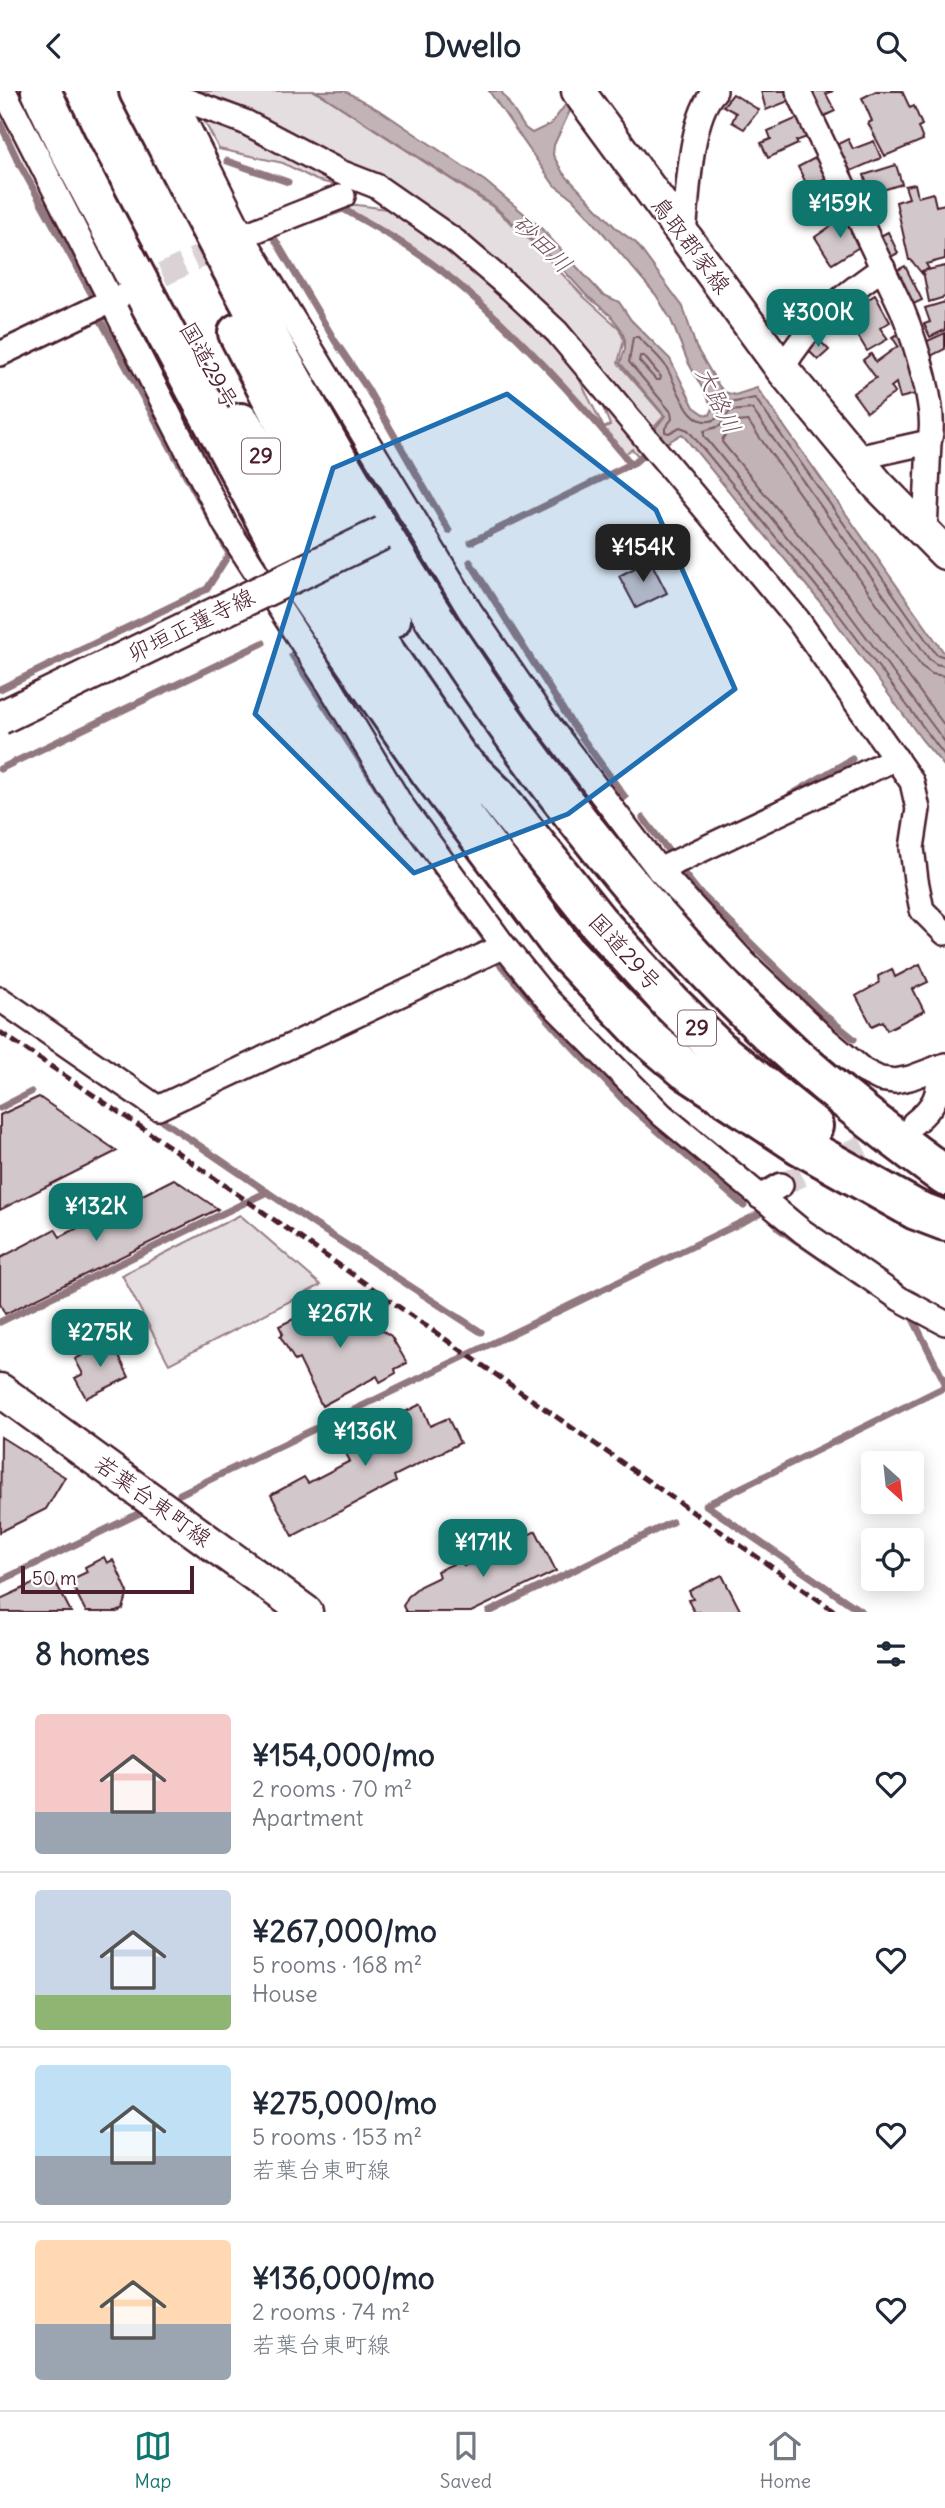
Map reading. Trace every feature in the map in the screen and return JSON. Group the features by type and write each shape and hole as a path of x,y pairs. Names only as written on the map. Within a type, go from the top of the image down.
{"highway":[{"path":"41,91 157,317 295,575 429,770 565,951 645,1035 686,1070 800,1145 916,1210 945,1221"},
{"name":"国道29号","path":"65,91 216,380 294,513 364,622 458,758 496,795 597,921 671,1003 722,1053 815,1128 878,1171 945,1209"},
{"name":"国道29号","path":"113,91 324,499 386,611 470,746 496,795"},
{"path":"160,92 236,278 414,587 538,768 589,835 669,930 737,1002 855,1109 945,1176"}],"main road":[{"name":"鳥取郡家線","path":"578,91 782,369 878,485 935,543"},
{"name":"卯垣正蓮寺線","path":"0,718 383,533"},
{"name":"若葉台東町線","path":"0,1390 306,1612"}],"street":[{"path":"4,91 115,299 225,524 330,686 400,803 504,946 547,999 662,1115 802,1231 900,1299 945,1323"},
{"path":"798,91 911,331 930,408 929,442 935,543"},
{"path":"160,92 237,238 470,611 544,719 659,870 745,963 821,1035 864,1071 880,1079 895,1081 910,1078 942,1066 939,1087 930,1109 914,1123"},
{"path":"160,92 246,123 340,172 376,186 456,241 557,332 797,620 912,782 918,809 912,848 922,910 945,933"},
{"path":"684,234 692,145 712,92"},
{"path":"237,238 343,196"},
{"path":"782,369 799,341 839,300 883,268"},
{"path":"0,354 115,299"},
{"path":"857,458 929,442"},
{"path":"659,870 896,758"},
{"path":"0,999 158,1108 504,946"},
{"path":"760,1196 780,1185"}],"highlighted area":[{"path":"507,394 656,510 735,689 568,814 414,873 255,714 333,468"}],"shaded area":[{"path":"188,91 313,91 493,207 619,328 624,340 618,363 664,416 649,433 484,253"},
{"path":"198,109 366,187 339,186 316,180 283,163 219,149"},
{"path":"342,203 387,209 412,220 456,253 572,365 604,428 610,425 592,380 648,449 639,457 632,449 625,454 540,358 494,313 419,253 336,205"},
{"path":"240,1215 321,1285 169,1364 122,1275"}],"water":[{"path":"316,91 345,91 384,113 485,181 540,227 602,294 619,302 631,320 670,359 694,407 710,415 713,408 688,362 671,320 656,295 586,213 554,185 489,91 501,91 525,128 532,133 551,124 572,96 575,100 554,145 553,155 563,173 617,229 636,243 683,307 696,347 724,392 735,395 757,388 945,654 945,767 922,740 829,613 682,434 660,447 650,435 665,416 620,363 625,340 611,316 493,205"}],"building":[{"path":"761,91 793,91 796,98 766,110"},
{"path":"803,91 833,91 826,94 835,111 816,120"},
{"path":"876,91 902,91 910,108 914,106 922,125 918,127 923,140 885,156 868,123 872,121 862,98"},
{"path":"733,94 759,110 744,129 732,122 736,113 723,106"},
{"path":"802,116 810,136 768,158 761,143 771,139 768,131"},
{"path":"848,139 853,149 874,141 881,158 844,174 832,147"},
{"path":"823,154 832,175 808,187 798,167"},
{"path":"896,165 902,184 870,194 864,175"},
{"path":"915,184 918,197 933,193 936,206 945,204 945,259 926,264 929,269 922,271 923,275 909,260 896,202 909,198 905,186"},
{"path":"847,215 864,244 832,264 815,237"},
{"path":"888,232 898,253 885,260 875,239"},
{"path":"905,266 922,300 909,306 892,273"},
{"path":"945,266 945,297 929,302 923,271"},
{"path":"875,295 890,322 880,328 888,339 867,351 845,314"},
{"path":"945,302 945,330 930,337 924,324 930,322 925,308"},
{"path":"906,330 923,392 900,398 896,383 891,387 895,393 867,412 853,393 876,378 863,360 871,354 876,362 898,346 892,337"},
{"path":"945,333 945,349 929,357 923,343"},
{"path":"818,339 829,350 818,360 807,349"},
{"path":"650,560 667,593 636,608 619,576"},
{"path":"920,964 928,982 913,989 924,1011 887,1030 883,1021 872,1026 856,996 879,983 878,976 892,969 895,977"},
{"path":"39,1097 117,1151 0,1210 0,1115"},
{"path":"174,1179 218,1209 5,1314 0,1304 0,1258 55,1229 60,1237"},
{"path":"341,1296 346,1307 391,1336 407,1363 380,1382 377,1376 322,1406 299,1359 295,1361 280,1336 283,1334 279,1326"},
{"path":"111,1340 129,1377 86,1398 75,1378 83,1374 75,1359"},
{"path":"421,1404 430,1426 448,1418 460,1443 394,1476 396,1482 293,1536 271,1495 304,1477 308,1483 350,1461 341,1444"},
{"path":"1,1437 65,1477 46,1509 0,1532"},
{"path":"536,1531 556,1571 471,1612 406,1612 403,1606 409,1595 439,1577 437,1571 462,1560 464,1566"},
{"path":"104,1557 107,1563 113,1560 128,1592 123,1609 117,1612 86,1612 70,1580 87,1572 85,1567"},
{"path":"52,1575 71,1612 1,1612 0,1599"},
{"path":"722,1575 741,1612 694,1612 688,1600 693,1599 689,1591"}],"waterway":[{"path":"0,123 91,293"},
{"path":"227,161 288,182"},
{"path":"320,217 343,209 410,248 447,275 497,318 544,365 631,464"},
{"path":"273,236 335,341 367,388 449,531"},
{"path":"92,320 100,319 210,519"},
{"path":"471,542 635,462 650,449"},
{"path":"0,689 207,589 229,554 218,533"},
{"path":"470,562 572,724 625,797"},
{"path":"0,769 263,643"},
{"path":"292,655 392,810"},
{"path":"789,796 852,759"},
{"path":"643,818 670,853 678,851"},
{"path":"681,870 697,890 822,1013 854,1039"},
{"path":"436,872 487,942 480,945"},
{"path":"498,962 626,1103 744,1206"},
{"path":"0,1108 31,1092"},
{"path":"153,1114 314,1224 481,1332"},
{"path":"0,1322 267,1192"},
{"path":"180,1494 759,1214"},
{"path":"778,1228 858,1283"},
{"path":"907,1314 912,1317 945,1383"},
{"path":"862,1612 706,1505 945,1387"},
{"path":"0,1581 144,1511"},
{"path":"489,1612 672,1522"}],"tunnel":[{"path":"132,290 229,242"},
{"path":"781,1185 898,1130"}],"railway":[{"path":"0,1032 157,1138 836,1612"}],"water label":[{"name":"砂田川","path":"542,244"},
{"name":"大路川","path":"718,400"}]}
